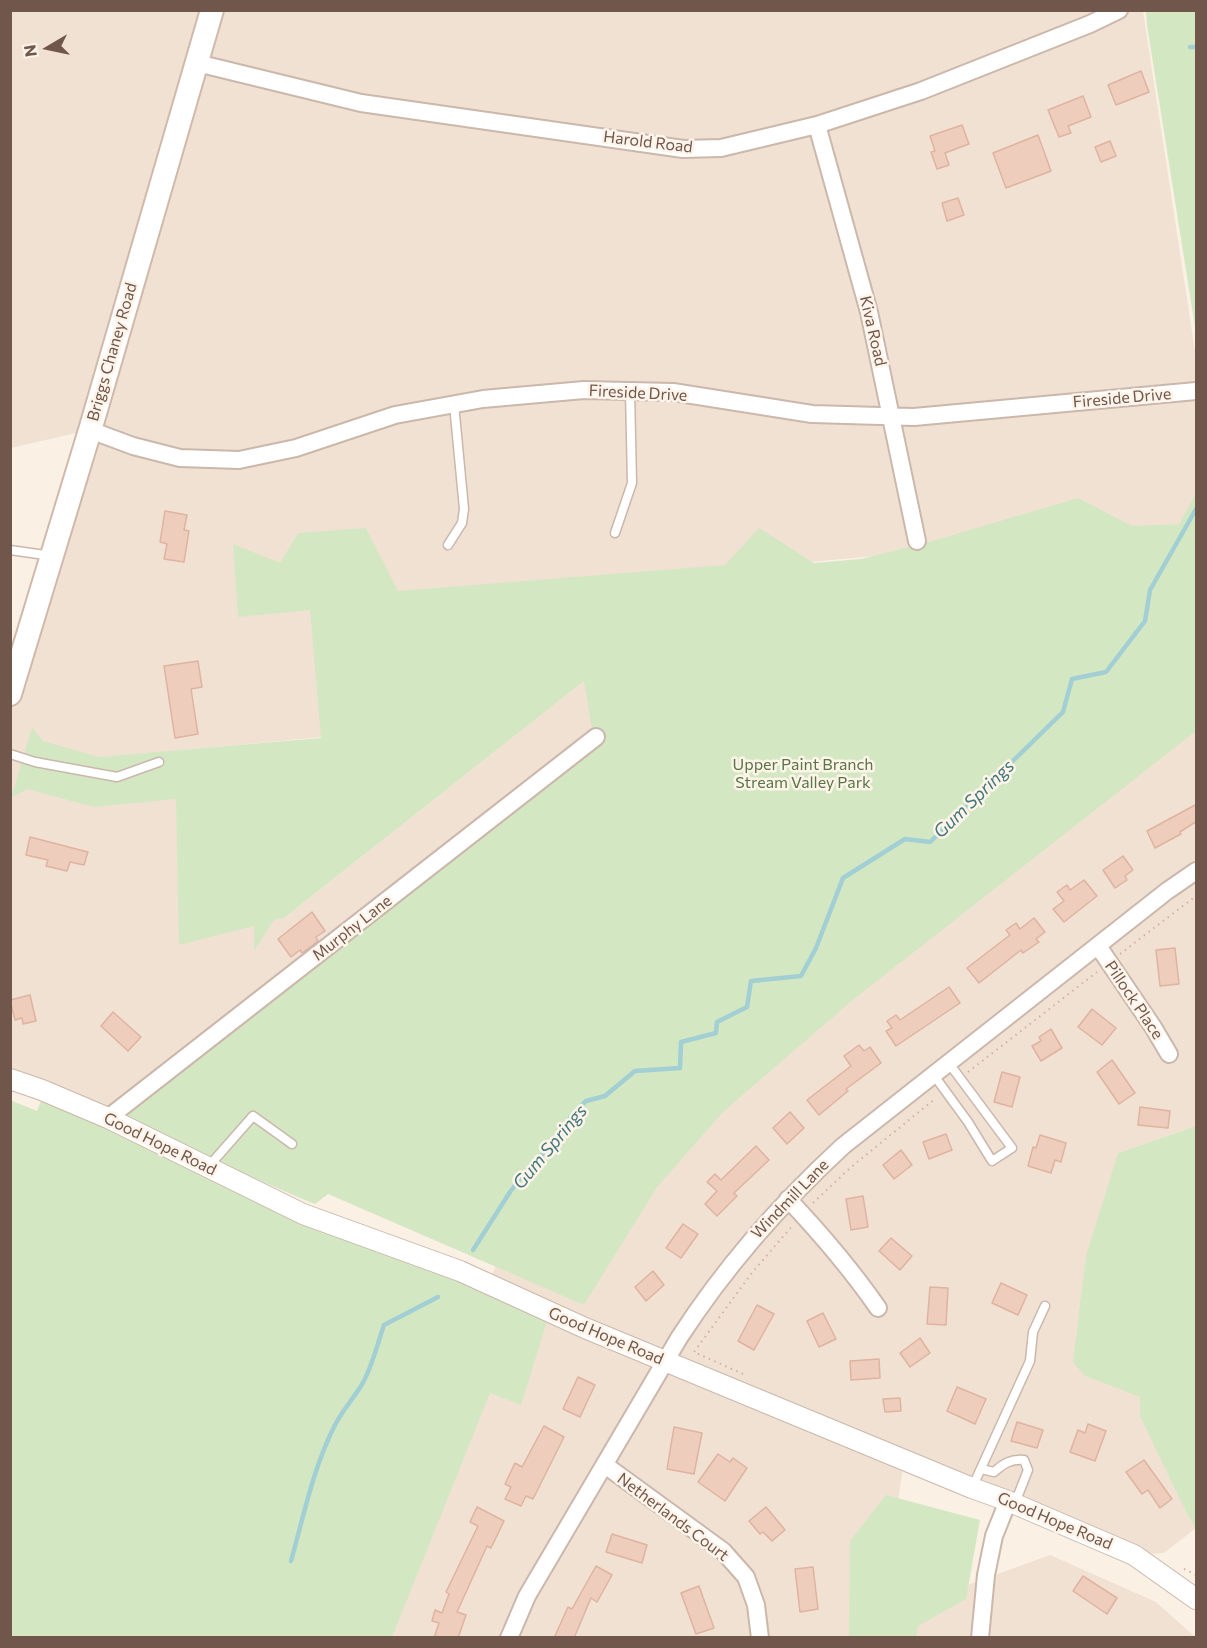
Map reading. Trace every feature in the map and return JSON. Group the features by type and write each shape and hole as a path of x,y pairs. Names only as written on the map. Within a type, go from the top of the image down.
{"main road":[{"name":"Briggs Chaney Road","path":"10,694 90,430 212,10"}],"street":[{"name":"Harold Road","path":"197,63 361,103 683,148 721,148 817,124 921,91 1090,24 1119,10"},
{"name":"Kiva Road","path":"817,124 869,312 916,541"},
{"name":"Fireside Drive","path":"90,430 133,446 180,458 239,460 296,448 396,415 483,399 584,390 673,392 812,414 914,417 1197,391"},
{"name":"Murphy Lane","path":"108,1118 596,737"},
{"name":"Windmill Lane","path":"509,1638 527,1596 703,1302 759,1231 788,1199 843,1146 1167,891 1197,871"},
{"name":"Pillock Place","path":"1098,946 1169,1054"},
{"name":"Good Hope Road","path":"10,1079 108,1118 303,1214 460,1271 585,1328 972,1488 1012,1502 1134,1555 1197,1599"},
{"path":"788,1199 851,1269 878,1308"},
{"name":"Netherlands Court","path":"605,1465 723,1551 746,1577 756,1605 760,1638"},
{"path":"980,1638 986,1575 994,1536 1012,1502"}],"lane":[{"path":"615,534 632,483 630,391"},
{"path":"448,545 462,523 464,509 453,404"},
{"path":"10,550 52,556"},
{"path":"10,754 35,762 117,777 159,762"},
{"path":"933,1074 992,1161 1012,1148 948,1062"},
{"path":"208,1167 253,1116 292,1144"},
{"path":"972,1488 1030,1361 1033,1332 1045,1306"},
{"path":"981,1469 994,1472 1006,1462 1024,1460 1028,1470 1012,1502"}],"path":[{"path":"960,1079 1197,896"},
{"path":"694,1352 751,1275 802,1214 850,1168 946,1090"}],"shaded area":[{"path":"10,11 1143,11 1196,358 1196,527 312,607 323,737 174,751 284,918 585,680 595,748 108,1118 11,1079 11,694 89,430 11,448"},
{"path":"1196,721 1196,1126 1118,1153 1085,1376 1141,1397 1186,1512 1196,1528 1164,1553 1134,1555 905,1452 879,1637 391,1638 487,1284 497,1264"},
{"path":"1050,1555 1156,1602 1195,1637 909,1638 915,1604"}],"green space":[{"path":"1146,11 1196,11 1196,333 1147,25"},
{"name":"Upper Paint Branch Stream Valley Park","path":"1196,493 1196,731 854,999 724,1111 657,1187 584,1305 328,1194 315,1204 118,1119 595,748 584,681 284,918 274,920 254,951 254,926 179,945 176,799 94,807 27,789 11,798 32,727 43,741 99,757 321,738 310,610 238,617 233,544 280,563 298,533 366,528 398,591 725,565 759,528 814,563 861,559 929,542 1078,498 1132,526 1179,524"},
{"path":"43,1096 548,1318 521,1405 490,1393 392,1637 11,1637 10,1100 37,1111"},
{"path":"1196,1126 1196,1529 1140,1416 1140,1397 1085,1376 1073,1362 1086,1256 1118,1153"},
{"path":"886,1495 980,1520 966,1599 918,1626 916,1637 849,1637 850,1541"}],"building":[{"path":"1141,71 1149,92 1116,105 1108,85"},
{"path":"1083,96 1091,117 1068,126 1071,133 1059,137 1048,110"},
{"path":"962,125 969,144 945,153 949,165 937,169 931,152 935,151 930,136"},
{"path":"1038,135 1051,171 1006,188 993,153"},
{"path":"1110,141 1116,156 1101,162 1095,147"},
{"path":"958,198 964,215 947,221 942,203"},
{"path":"165,511 187,515 184,530 189,531 184,562 164,559 167,544 160,542"},
{"path":"198,661 202,687 191,689 198,734 175,738 164,666"},
{"path":"1197,804 1197,821 1180,832 1181,834 1155,848 1147,831"},
{"path":"30,837 88,852 84,865 70,862 67,871 46,866 48,860 26,855"},
{"path":"1123,856 1133,870 1125,876 1127,880 1115,888 1103,870"},
{"path":"1084,880 1097,896 1064,922 1053,909 1064,901 1057,892 1067,885 1070,890"},
{"path":"312,912 325,931 316,937 318,941 313,945 302,953 300,950 291,957 278,939"},
{"path":"1034,918 1045,932 1036,939 1039,942 1023,953 1021,950 979,983 967,968 1010,935 1006,930 1016,923 1020,929"},
{"path":"1175,948 1179,984 1160,986 1156,950"},
{"path":"949,987 960,1003 896,1046 886,1031 892,1028 887,1021 896,1015 900,1020"},
{"path":"30,995 36,1021 23,1024 22,1018 15,1020 10,1000"},
{"path":"1092,1009 1116,1028 1102,1045 1078,1027"},
{"path":"113,1012 141,1037 128,1051 101,1026"},
{"path":"1051,1029 1062,1048 1041,1061 1032,1046 1041,1041 1039,1037"},
{"path":"859,1045 864,1051 870,1047 881,1063 846,1089 848,1091 819,1115 807,1100 851,1066 844,1056"},
{"path":"1112,1060 1135,1093 1119,1104 1097,1072"},
{"path":"1002,1072 1020,1077 1012,1107 994,1102"},
{"path":"1140,1107 1170,1111 1168,1128 1138,1125"},
{"path":"790,1112 804,1128 787,1144 773,1128"},
{"path":"946,1134 952,1150 929,1159 923,1142"},
{"path":"1040,1135 1066,1143 1061,1162 1055,1160 1051,1173 1028,1166 1033,1147 1036,1148"},
{"path":"756,1146 769,1160 734,1193 737,1196 717,1216 705,1204 717,1191 707,1182 715,1174 721,1180"},
{"path":"901,1150 912,1165 894,1179 883,1165"},
{"path":"863,1196 868,1227 851,1230 846,1199"},
{"path":"683,1224 698,1234 681,1258 666,1248"},
{"path":"891,1238 912,1256 900,1270 879,1251"},
{"path":"653,1271 664,1285 646,1301 635,1287"},
{"path":"1001,1283 1027,1295 1018,1315 992,1303"},
{"path":"930,1287 948,1288 946,1325 927,1324"},
{"path":"757,1305 774,1314 754,1350 738,1341"},
{"path":"823,1313 836,1339 819,1347 807,1321"},
{"path":"920,1338 930,1353 910,1367 900,1353"},
{"path":"879,1359 880,1378 851,1380 850,1361"},
{"path":"578,1377 595,1385 580,1417 563,1409"},
{"path":"957,1387 986,1399 975,1424 947,1411"},
{"path":"900,1398 901,1411 885,1412 883,1399"},
{"path":"1017,1422 1043,1430 1037,1448 1011,1441"},
{"path":"1088,1424 1106,1431 1095,1461 1070,1452 1078,1430 1085,1433"},
{"path":"544,1426 564,1437 533,1499 526,1496 521,1506 505,1499 511,1487 505,1484 515,1463 522,1467"},
{"path":"674,1427 702,1433 694,1474 667,1469"},
{"path":"718,1454 730,1462 733,1458 747,1468 725,1501 698,1482"},
{"path":"1144,1460 1172,1499 1160,1508 1148,1490 1142,1494 1126,1472"},
{"path":"477,1507 504,1521 491,1548 487,1546 457,1612 466,1615 458,1638 434,1638 439,1623 432,1621 435,1610 442,1613 449,1594 446,1592 478,1526 470,1522"},
{"path":"766,1507 785,1530 772,1541 763,1532 760,1534 749,1521"},
{"path":"612,1534 647,1545 642,1563 606,1552"},
{"path":"596,1566 612,1575 597,1602 591,1598 574,1638 554,1638 568,1607 572,1609"},
{"path":"813,1567 818,1609 800,1612 795,1569"},
{"path":"1083,1576 1117,1598 1107,1614 1073,1591"},
{"path":"699,1586 714,1628 696,1634 681,1593"}],"waterway":[{"path":"1190,47 1196,47"},
{"name":"Gum Springs","path":"473,1250 510,1192 533,1162 559,1142 571,1116 586,1101 605,1096 635,1071 680,1068 681,1042 716,1033 717,1022 747,1007 751,981 801,976 816,948 843,878 905,839 930,842 1063,712 1072,679 1106,672 1145,621 1150,590 1196,509"},
{"name":"Gum Springs","path":"291,1561 327,1441 365,1379 384,1325 438,1297"}]}
